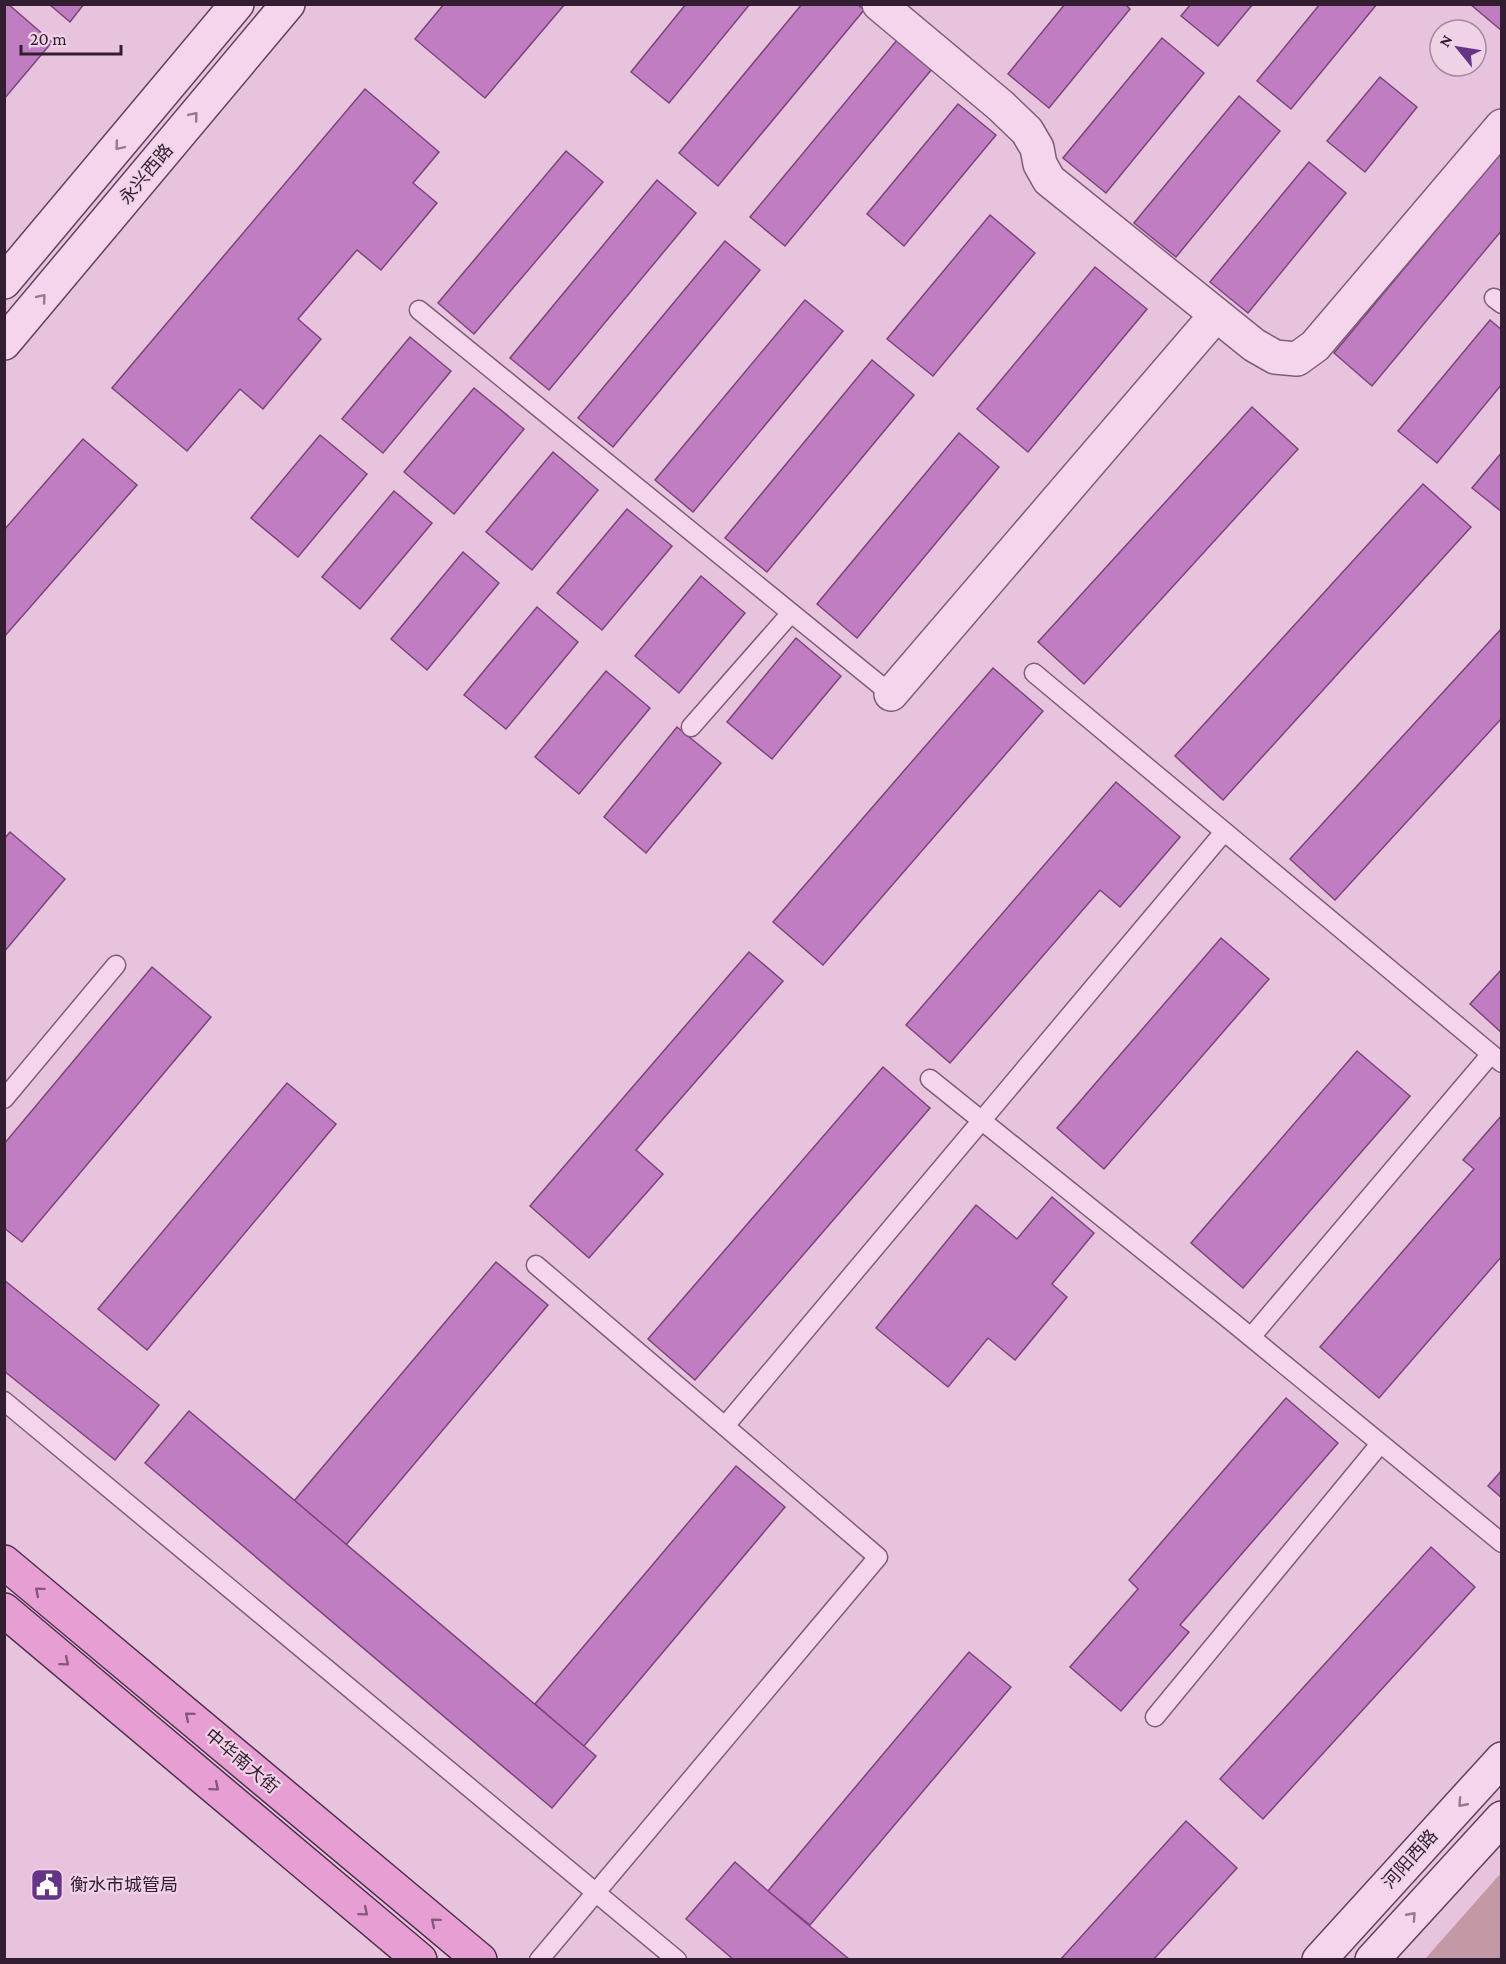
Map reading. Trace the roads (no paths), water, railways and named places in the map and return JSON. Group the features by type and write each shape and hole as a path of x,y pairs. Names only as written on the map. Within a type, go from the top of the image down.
{"main road":[{"name":"中华南大街","path":"4,1562 480,1959"},
{"name":"中华南大街","path":"4,1611 420,1959"}],"street":[{"path":"4,282 237,4"},
{"name":"永兴西路","path":"4,342 288,4"},
{"path":"879,4 1001,106 1027,131 1037,148 1040,164 1049,180 1254,345 1275,357 1297,359 1315,346 1502,126"},
{"path":"891,694 1216,315"},
{"name":"河阳西路","path":"1319,1959 1502,1759"},
{"path":"1372,1959 1502,1818"}],"lane":[{"path":"419,310 891,694"},
{"path":"691,727 791,613"},
{"path":"1034,673 1496,1058 1251,1337"},
{"path":"725,1426 1224,832"},
{"path":"4,1099 116,965"},
{"path":"930,1079 1251,1337 1502,1543"},
{"path":"536,1265 878,1557 539,1959"},
{"path":"4,1401 677,1959"},
{"path":"1155,1717 1380,1444"}],"place":[{"name":"衡水市城管局","path":"47,1885"}]}
